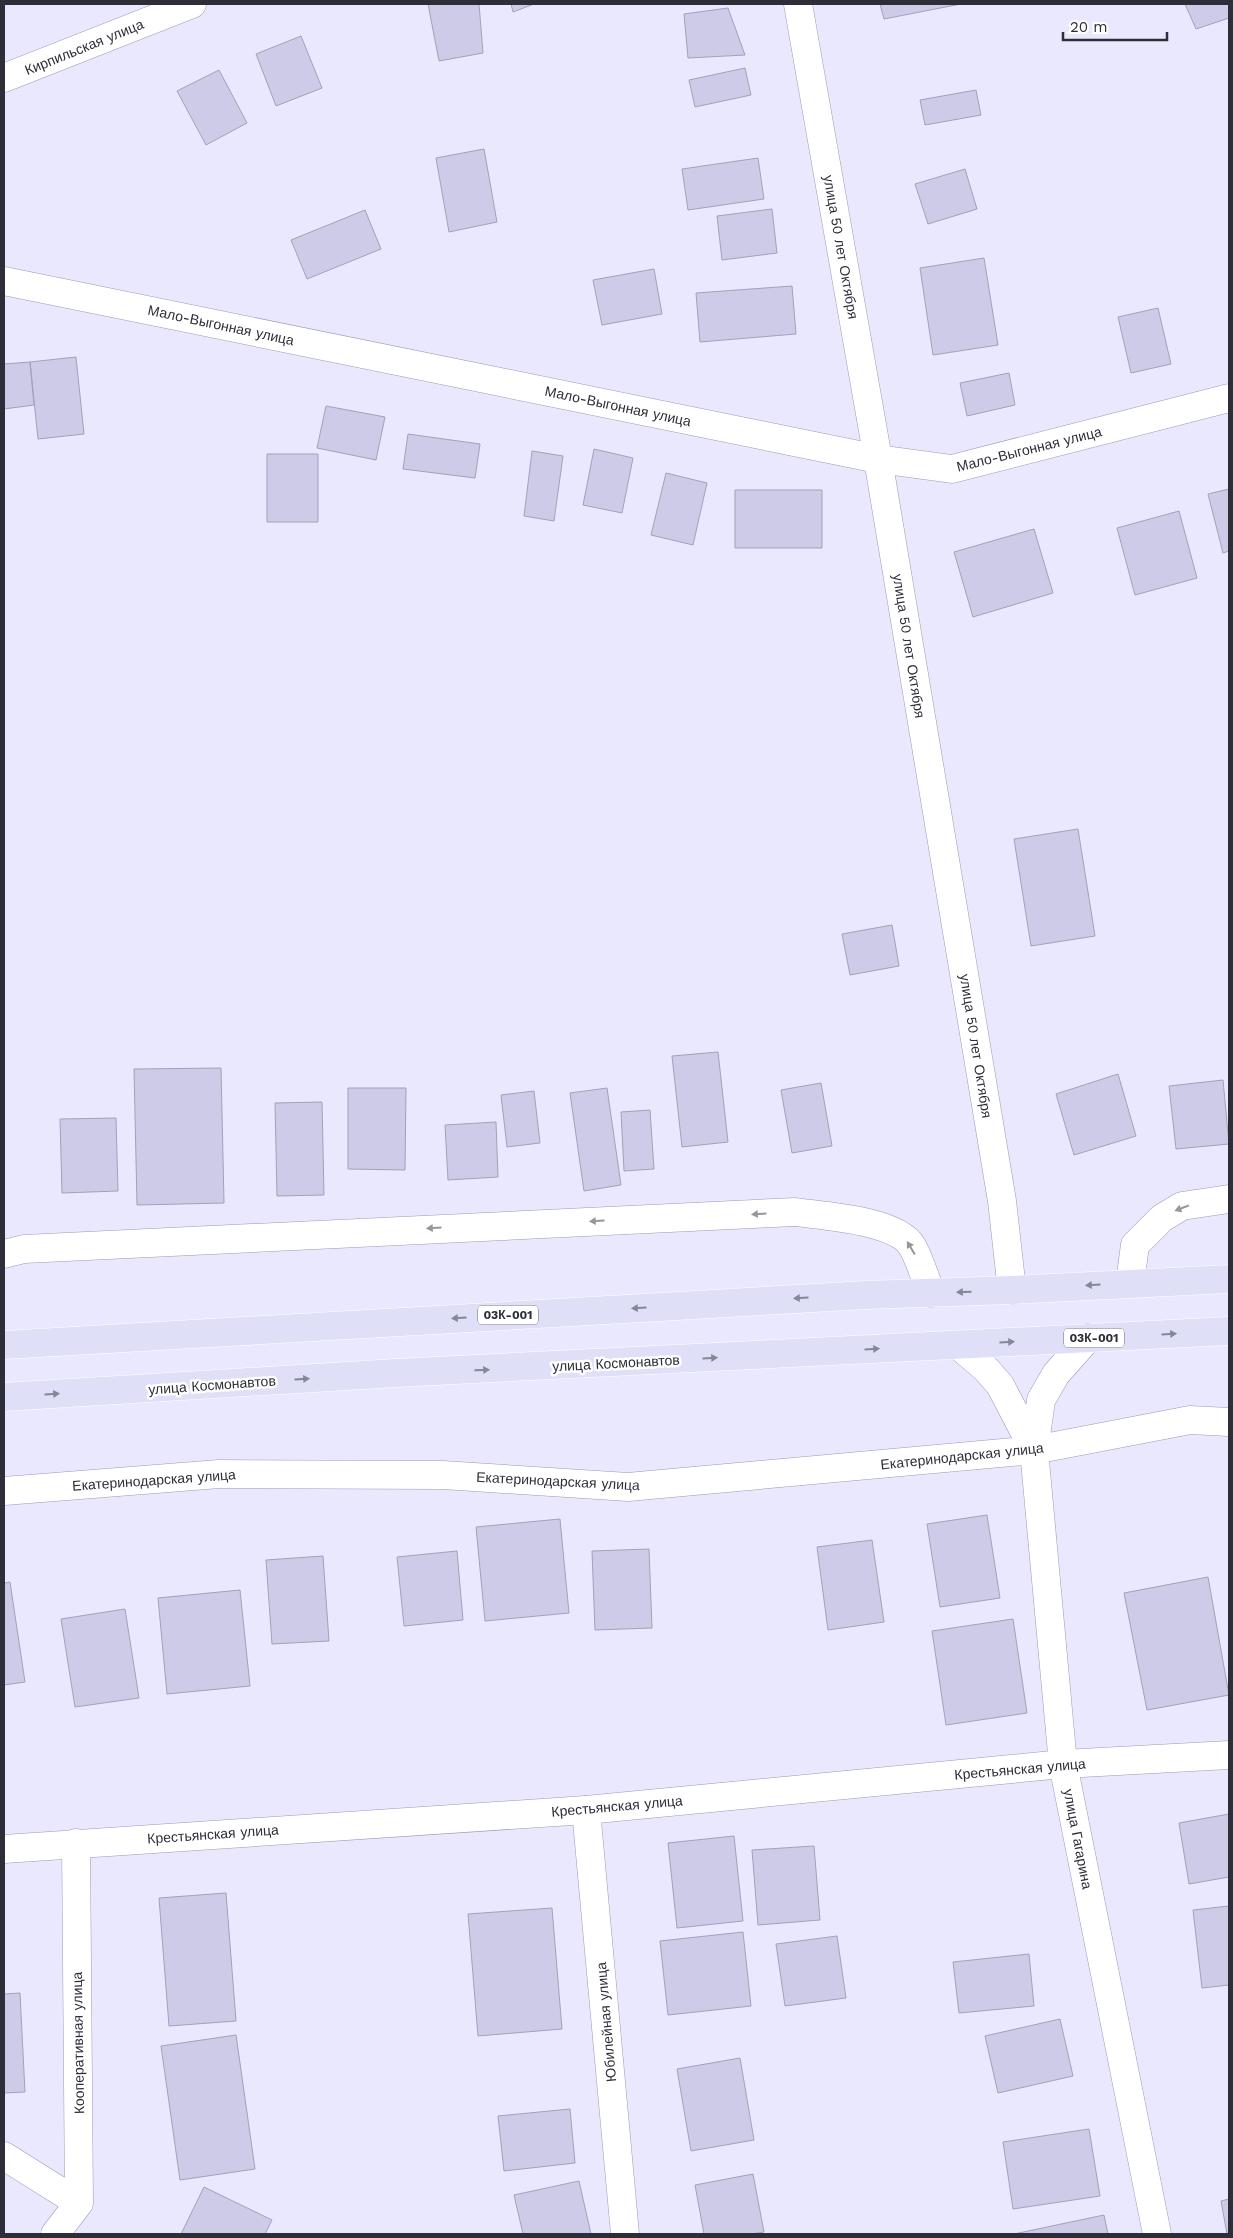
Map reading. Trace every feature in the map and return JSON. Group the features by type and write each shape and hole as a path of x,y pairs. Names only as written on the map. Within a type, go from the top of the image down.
{"main road":[{"name":"03К-001","path":"4,1345 856,1295 1012,1290 1229,1279"},
{"name":"улица Космонавтов","path":"4,1397 396,1373 1229,1331"}],"street":[{"name":"Кирпильская улица","path":"4,78 192,4"},
{"name":"улица 50 лет Октября","path":"798,4 878,460 1002,1201 1012,1290"},
{"name":"Мало-Выгонная улица","path":"4,281 878,460 952,469 1229,398"},
{"path":"1130,1283 1135,1245 1162,1218 1182,1206 1229,1199"},
{"path":"4,1254 24,1249 795,1212 867,1222 890,1229 911,1244 931,1293"},
{"path":"1034,1450 1041,1400 1056,1374 1088,1338"},
{"name":"улица Гагарина","path":"958,1345 985,1368 1000,1385 1034,1450 1063,1764 1157,2234"},
{"name":"Екатеринодарская улица","path":"4,1492 219,1474 443,1475 628,1487 1034,1450 1190,1420 1229,1422"},
{"name":"Крестьянская улица","path":"4,1849 586,1810 1063,1764 1229,1754"},
{"name":"Юбилейная улица","path":"586,1810 625,2234"},
{"name":"Кооперативная улица","path":"76,1843 79,2203"},
{"path":"4,2156 79,2203 55,2234"}],"building":[{"path":"428,4 479,4 483,53 439,61"},
{"path":"511,4 534,4 513,12"},
{"path":"880,4 961,4 884,19"},
{"path":"1185,4 1229,4 1229,18 1196,29"},
{"path":"728,8 745,55 688,58 684,14"},
{"path":"301,36 322,88 276,106 256,54"},
{"path":"745,68 751,95 695,107 689,80"},
{"path":"219,70 247,123 206,145 177,91"},
{"path":"976,90 981,115 925,125 920,100"},
{"path":"484,149 497,222 449,232 436,158"},
{"path":"758,158 764,199 688,210 682,169"},
{"path":"965,169 977,209 928,224 915,184"},
{"path":"772,209 777,253 722,260 717,216"},
{"path":"365,210 381,249 307,279 291,240"},
{"path":"984,258 998,345 933,355 920,268"},
{"path":"654,269 662,314 602,325 593,280"},
{"path":"792,286 796,334 700,342 696,293"},
{"path":"1158,308 1171,364 1131,373 1118,317"},
{"path":"76,357 84,434 38,439 30,362"},
{"path":"30,362 34,405 4,409 4,364"},
{"path":"1009,373 1015,405 967,416 960,383"},
{"path":"326,406 385,417 376,460 317,448"},
{"path":"408,434 480,444 475,478 403,469"},
{"path":"594,449 633,458 622,513 583,505"},
{"path":"532,451 563,456 554,521 524,516"},
{"path":"267,454 318,454 318,522 267,522"},
{"path":"666,473 707,483 693,545 651,535"},
{"path":"1229,489 1229,551 1223,553 1208,494"},
{"path":"735,490 822,490 822,548 735,548"},
{"path":"1179,511 1197,578 1135,595 1117,528"},
{"path":"1034,529 1053,593 973,617 954,552"},
{"path":"1078,829 1095,936 1031,946 1014,839"},
{"path":"892,925 899,966 850,975 842,934"},
{"path":"718,1052 728,1142 682,1147 672,1056"},
{"path":"221,1068 224,1203 137,1205 134,1069"},
{"path":"1118,1074 1136,1136 1074,1155 1056,1094"},
{"path":"1223,1080 1229,1144 1176,1149 1169,1086"},
{"path":"821,1083 832,1146 792,1153 781,1090"},
{"path":"348,1088 406,1088 405,1170 348,1169"},
{"path":"607,1088 621,1185 584,1191 570,1093"},
{"path":"534,1091 540,1143 507,1147 501,1095"},
{"path":"322,1102 324,1195 277,1196 275,1103"},
{"path":"650,1110 654,1169 624,1171 621,1112"},
{"path":"116,1118 118,1191 62,1193 60,1119"},
{"path":"496,1122 498,1177 448,1180 445,1125"},
{"path":"987,1515 1000,1598 940,1607 927,1524"},
{"path":"560,1519 569,1613 485,1621 476,1527"},
{"path":"872,1540 884,1622 828,1630 817,1547"},
{"path":"649,1549 652,1628 595,1630 592,1551"},
{"path":"457,1551 463,1620 404,1626 397,1557"},
{"path":"323,1556 329,1641 272,1644 266,1560"},
{"path":"1208,1577 1229,1695 1147,1710 1124,1593"},
{"path":"10,1582 25,1682 4,1685 4,1583"},
{"path":"240,1590 250,1686 167,1694 158,1598"},
{"path":"125,1609 139,1698 75,1707 61,1619"},
{"path":"1013,1619 1027,1713 946,1725 932,1631"},
{"path":"1229,1814 1229,1877 1189,1884 1179,1823"},
{"path":"734,1836 743,1921 677,1928 668,1843"},
{"path":"814,1846 820,1920 758,1925 752,1850"},
{"path":"226,1893 236,2021 169,2026 159,1898"},
{"path":"1229,1906 1229,1985 1202,1988 1193,1910"},
{"path":"552,1908 562,2029 478,2036 468,1914"},
{"path":"743,1932 751,2006 668,2015 660,1941"},
{"path":"837,1936 846,1998 785,2006 776,1944"},
{"path":"1029,1954 1034,2006 959,2013 953,1962"},
{"path":"20,1993 25,2092 4,2093 4,1994"},
{"path":"1060,2019 1073,2076 998,2093 985,2036"},
{"path":"236,2035 255,2169 180,2180 161,2046"},
{"path":"740,2058 754,2140 691,2151 677,2069"},
{"path":"570,2109 575,2163 504,2171 498,2116"},
{"path":"1089,2129 1100,2196 1013,2209 1003,2142"},
{"path":"753,2174 764,2232 751,2234 704,2234 695,2185"},
{"path":"579,2181 591,2234 523,2234 514,2195"},
{"path":"204,2187 272,2220 265,2234 181,2234"},
{"path":"1229,2199 1229,2234 1227,2234 1221,2201"},
{"path":"1104,2215 1108,2234 1014,2234"}]}
